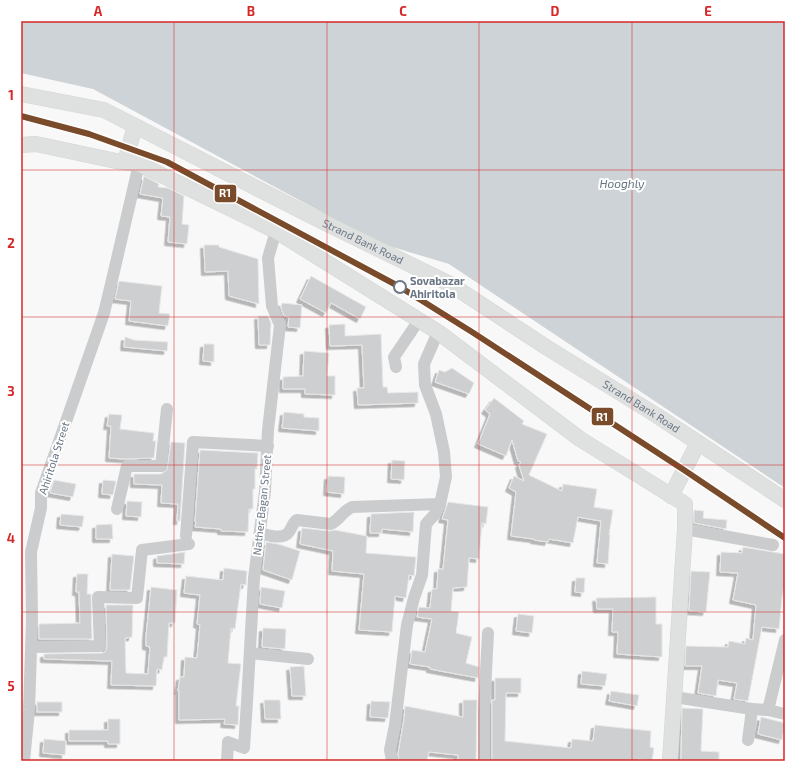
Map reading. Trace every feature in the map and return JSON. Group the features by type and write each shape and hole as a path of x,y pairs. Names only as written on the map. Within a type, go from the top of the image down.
{"main road":[{"name":"Strand Bank Road","path":"21,94 104,110 321,221 450,284 546,347 656,415 785,500"},
{"path":"132,163 135,126"},
{"path":"21,146 36,144 132,163 276,231 438,332 580,439 684,504 685,529 670,761"},
{"path":"671,496 698,443"}],"street":[{"name":"Ahiritola Street","path":"24,761 29,710 27,652 32,620 31,552 41,508 40,493 104,313 112,280 132,163"},
{"name":"Nather Bagan Street","path":"227,761 228,742 244,748 254,578 265,491 280,325 272,306 268,258 276,231"},
{"path":"396,367 394,357 419,320"},
{"path":"392,761 390,750 395,725 407,624 422,575 426,524 435,514 440,504 446,477 444,452 436,414 425,385 424,364 438,332"},
{"path":"117,509 127,466 161,466 167,409"},
{"path":"27,652 100,646 98,597 137,598 142,550 187,540 193,442 268,446"},
{"path":"260,534 284,536 288,534 294,522 297,520 331,524 335,522 346,510 352,507 440,504"},
{"path":"685,529 772,545"},
{"path":"484,761 484,711 488,633"},
{"path":"768,710 785,640"},
{"path":"250,653 308,659"},
{"path":"674,697 752,709 768,710 785,714"},
{"path":"748,740 752,709"}],"water":[{"name":"Hooghly","path":"21,21 785,21 785,488 449,264 379,243 93,89 21,73"}],"building":[{"path":"144,176 159,184 158,187 168,188 184,196 182,224 189,225 187,244 168,242 170,217 161,216 163,198 140,194"},
{"path":"204,245 219,245 219,247 258,259 259,304 229,296 228,271 205,272"},
{"path":"311,276 366,307 360,319 331,303 326,313 300,299"},
{"path":"119,281 162,286 159,313 170,314 168,326 129,321 131,301 115,299"},
{"path":"282,303 302,305 300,328 288,327 289,317 284,316 281,308"},
{"path":"258,316 268,316 271,323 270,345 259,345"},
{"path":"345,324 345,336 381,334 383,387 387,387 388,393 418,392 418,403 358,405 357,388 364,388 362,345 330,346 329,325"},
{"path":"125,337 134,340 168,342 167,351 124,347"},
{"path":"204,344 214,344 214,362 203,361"},
{"path":"304,351 329,353 327,376 335,376 335,395 305,394 305,389 283,389 283,377 303,376"},
{"path":"452,368 474,383 469,394 435,382 439,370 445,372"},
{"path":"494,398 524,421 522,424 547,434 529,475 562,491 563,484 597,489 594,507 613,510 609,535 608,564 597,563 601,521 578,517 573,543 549,539 548,542 511,536 516,492 509,488 514,476 524,481 519,465 521,462 518,461 512,440 506,456 478,444 490,414 485,410"},
{"path":"284,412 304,414 304,417 319,418 319,431 282,428"},
{"path":"109,414 122,415 120,429 154,433 153,441 156,441 154,458 109,458 111,426 107,426"},
{"path":"171,442 185,443 180,521 177,521 178,504 161,503 162,485 134,484 134,474 161,474 167,470"},
{"path":"200,450 258,453 257,469 255,469 255,489 253,489 253,509 249,509 248,532 221,531 221,529 195,527"},
{"path":"392,460 405,461 404,480 391,479"},
{"path":"328,476 345,477 344,494 327,492"},
{"path":"54,480 76,484 73,497 50,493"},
{"path":"103,480 116,481 113,495 102,494"},
{"path":"127,501 142,502 141,517 126,516"},
{"path":"448,502 488,507 486,524 482,523 479,559 469,558 467,587 453,588 451,611 459,612 456,633 472,637 466,663 479,667 478,678 410,664 412,650 425,652 432,619 417,617 419,607 430,608 432,589 437,589 438,569 443,569 448,520 442,519"},
{"path":"694,510 704,511 703,518 727,520 726,529 694,523"},
{"path":"414,512 413,532 382,529 382,533 370,533 371,514"},
{"path":"61,514 84,516 82,527 60,525"},
{"path":"112,524 113,539 96,539 96,525"},
{"path":"302,528 330,531 335,530 367,536 366,553 416,557 414,576 409,575 406,598 395,596 392,632 359,630 364,574 332,571 333,551 300,544"},
{"path":"266,542 300,551 292,580 263,570"},
{"path":"743,547 785,554 785,584 779,629 762,627 748,701 734,699 737,683 718,680 716,696 698,693 702,666 685,666 686,646 728,647 729,641 745,644 746,638 753,640 756,605 733,600 738,573 720,572 721,552 742,553"},
{"path":"185,552 184,564 157,563 157,556"},
{"path":"112,554 134,556 130,590 110,590"},
{"path":"224,568 247,571 246,585 241,584 235,629 231,628 228,663 241,664 236,706 239,706 238,725 224,724 225,719 179,720 178,691 180,677 184,677 185,657 197,658 200,625 197,624 200,595 184,593 186,576 223,580"},
{"path":"691,571 710,572 706,612 689,611"},
{"path":"77,574 88,574 87,594 91,594 92,639 39,639 39,624 80,623 79,592 76,592"},
{"path":"576,578 585,578 584,593 575,592"},
{"path":"151,587 177,590 175,623 169,623 167,657 164,657 162,670 157,669 156,686 111,685 112,661 44,659 44,654 104,653 107,646 106,605 133,605 132,637 125,638 126,673 148,674 150,647 146,646 146,637"},
{"path":"261,587 285,591 282,608 260,604"},
{"path":"656,597 656,624 662,624 662,657 617,654 618,632 612,632 613,609 597,609 596,598"},
{"path":"518,614 534,616 532,633 516,631"},
{"path":"263,628 286,629 285,649 262,647"},
{"path":"304,666 306,696 292,696 290,667"},
{"path":"582,671 607,674 605,686 581,684"},
{"path":"495,678 521,678 521,693 506,693 505,741 571,748 572,739 593,741 595,725 651,731 650,747 654,748 652,761 638,759 638,761 492,761 492,700 495,700"},
{"path":"611,691 639,695 637,706 609,701"},
{"path":"264,700 280,700 281,719 265,719"},
{"path":"463,700 477,700 476,761 458,761 458,755 429,752 427,761 399,761 398,754 405,706 463,717"},
{"path":"371,701 390,702 388,718 370,717"},
{"path":"37,702 62,702 62,712 37,712"},
{"path":"682,708 703,709 701,751 719,752 719,761 681,761"},
{"path":"761,717 785,723 782,740 758,734"},
{"path":"108,719 120,719 120,744 108,744 108,741 69,741 69,730 108,730"},
{"path":"44,739 66,741 65,755 43,753"}],"transit line":[{"name":"R1","path":"21,116 89,134 167,162 400,287 684,470 785,538"}],"place":[{"name":"Sovabazar Ahiritola","path":"400,287"}]}
